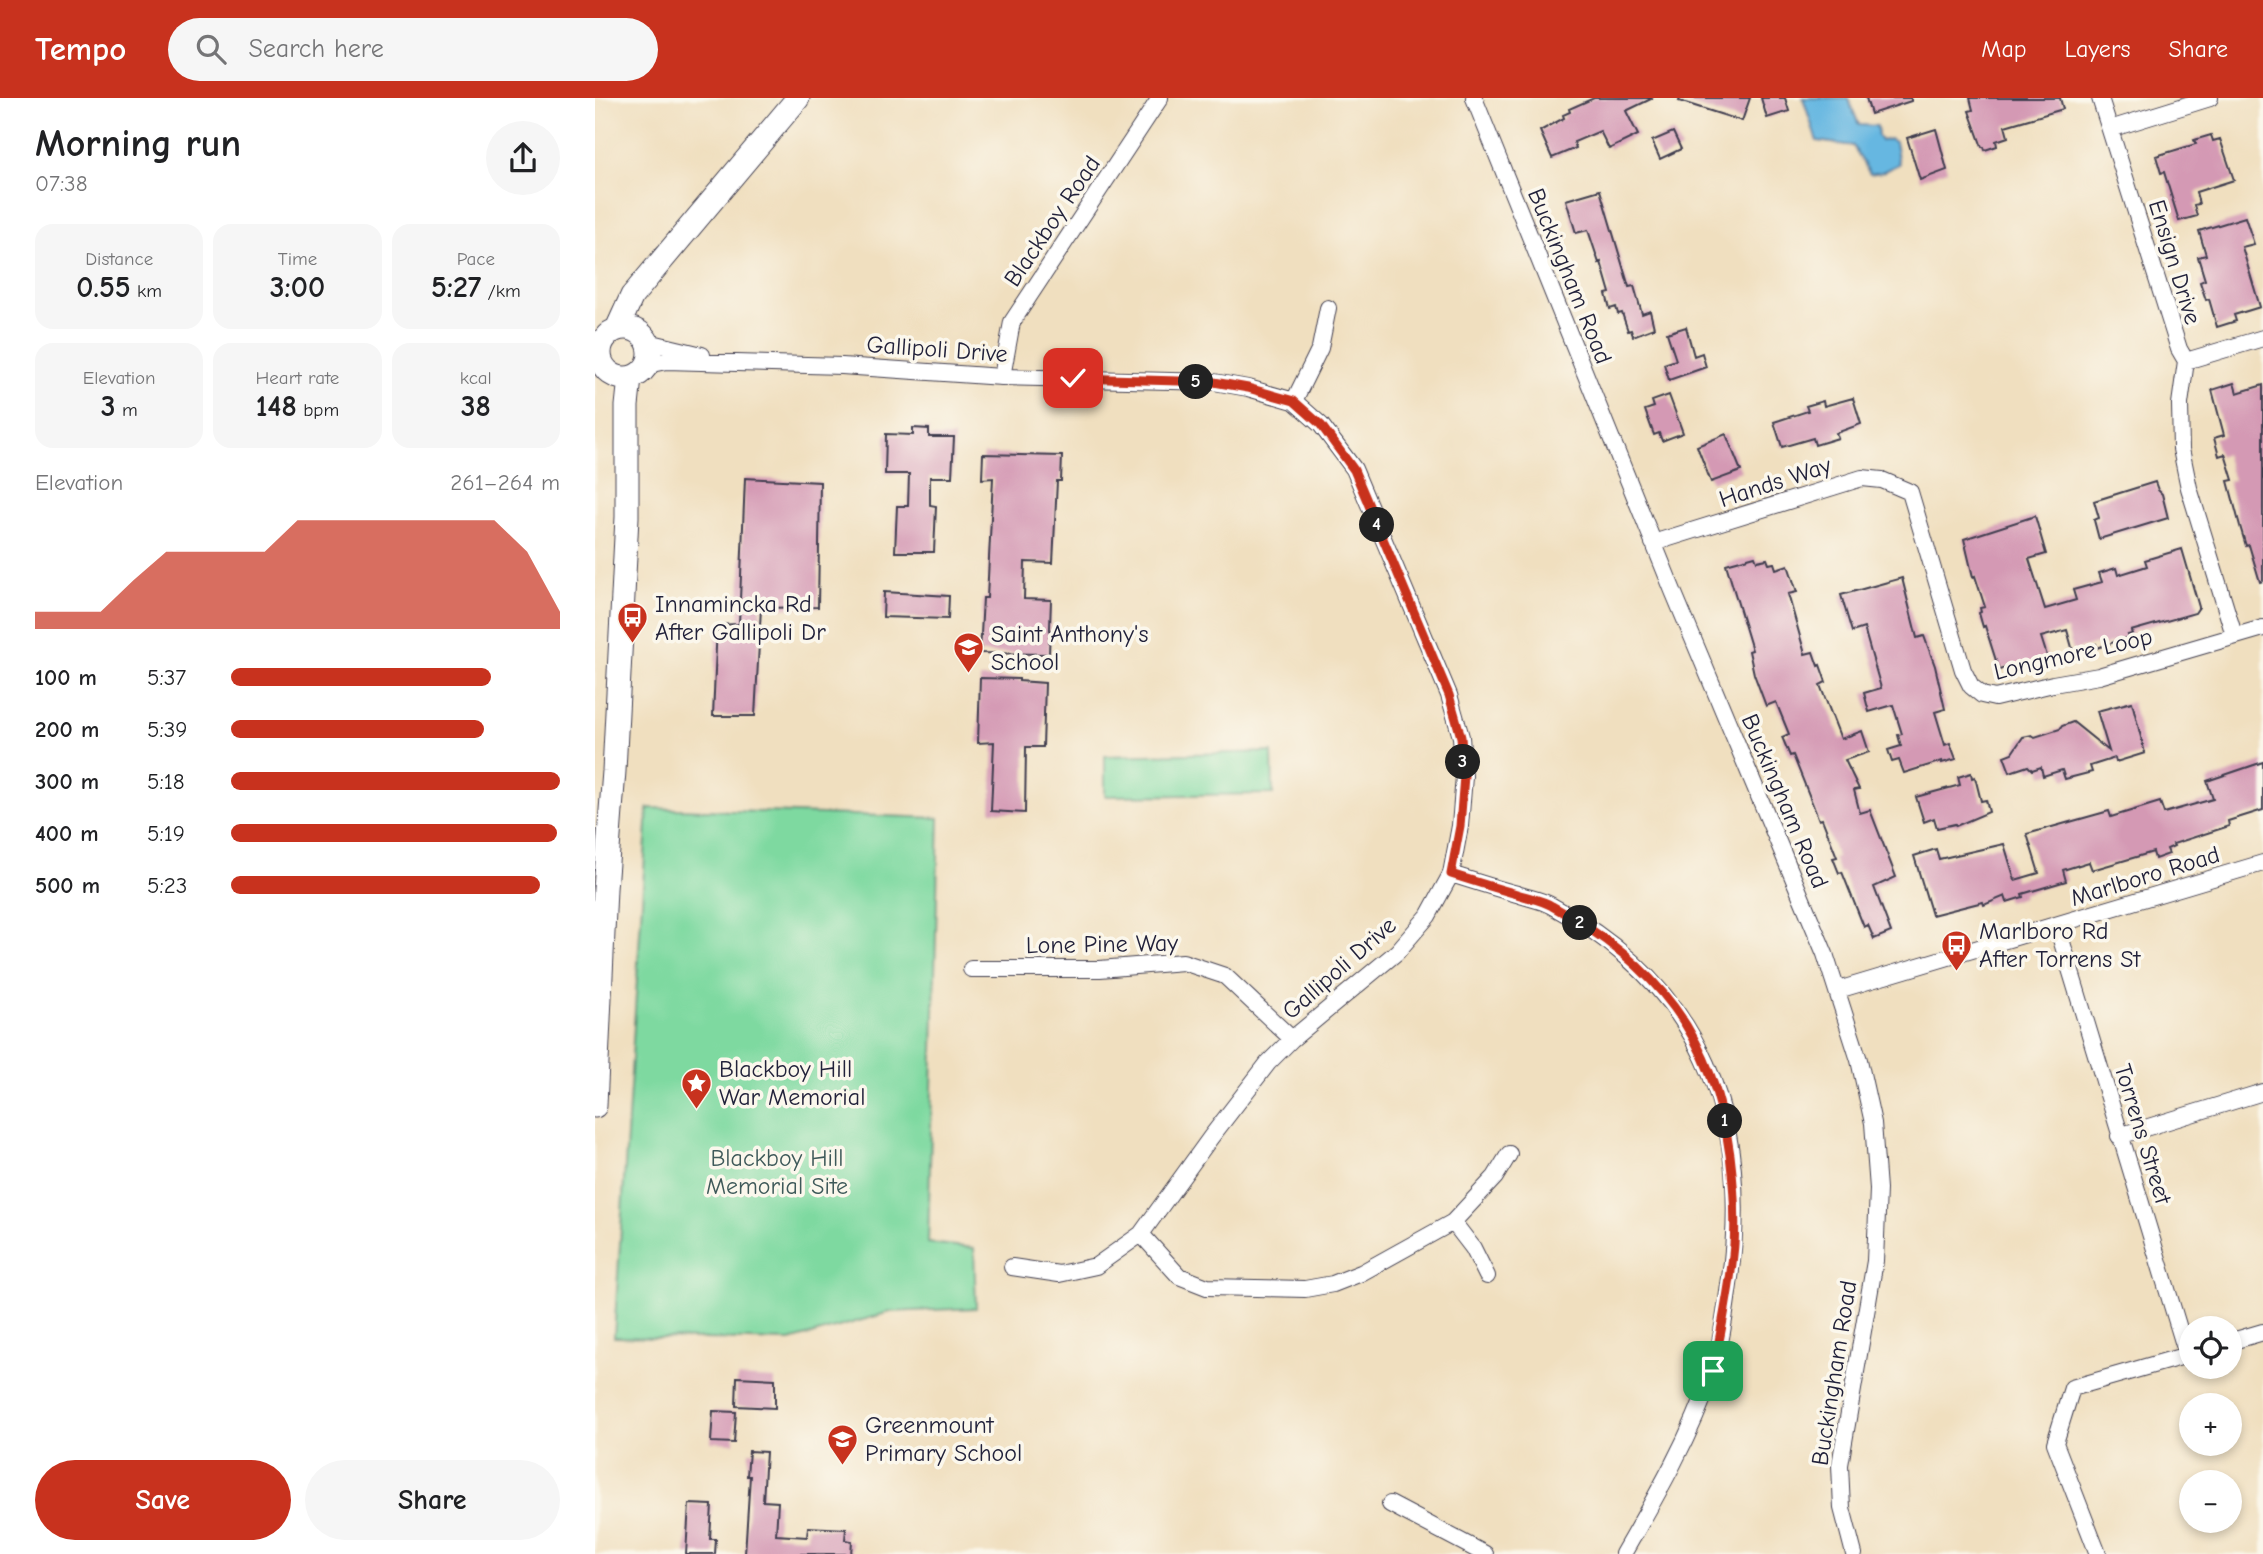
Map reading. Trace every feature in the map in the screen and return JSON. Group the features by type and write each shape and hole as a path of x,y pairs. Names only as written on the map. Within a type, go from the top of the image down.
{"main road":[{"path":"630,373 601,364 602,345 632,296 798,98"},
{"path":"595,1105 600,889 614,771 628,459 627,406 630,373 650,354 644,338 643,307 666,254"},
{"path":"602,345 634,329 644,338"}],"street":[{"name":"Blackboy Road","path":"1002,377 1012,322 1160,98"},
{"name":"Buckingham Road","path":"1474,98 1653,543 1838,990 1859,1060 1873,1123 1878,1189 1875,1261 1840,1465 1842,1508 1854,1554"},
{"name":"Ensign Drive","path":"2100,98 2179,349 2186,361 2263,338"},
{"path":"2110,129 2210,98"},
{"path":"1294,401 1320,348 1328,308"},
{"name":"Gallipoli Drive","path":"644,338 739,363"},
{"name":"Gallipoli Drive","path":"630,373 666,361 842,366 1002,377 1214,382 1294,401 1321,425 1354,470 1449,695 1461,737 1464,776 1460,826 1451,874 1428,916 1398,952 1292,1039 1268,1063 1141,1234 1096,1266 1059,1274 1012,1267"},
{"path":"2186,361 2179,404 2181,449 2189,488 2234,635"},
{"name":"Hands Way","path":"1653,543 1862,478 1882,480 1910,492"},
{"name":"Longmore Loop","path":"1910,492 1963,670 1971,685 1982,695 1995,698 2009,696 2053,684 2099,676 2263,628"},
{"name":"Marlboro Road","path":"1838,990 2263,863"},
{"path":"1451,874 1550,905 1614,944 1652,979 1684,1021 1711,1071 1725,1121 1734,1184 1734,1253 1713,1371 1674,1466 1623,1554"},
{"name":"Torrens Street","path":"2057,926 2119,1136 2179,1323"},
{"name":"Lone Pine Way","path":"971,969 1100,969 1183,962 1225,976 1292,1039"},
{"path":"2119,1136 2263,1092"},
{"path":"1141,1234 1179,1276 1207,1287 1305,1289 1333,1284 1361,1273 1453,1222 1495,1177 1510,1154"},
{"path":"1453,1222 1473,1248 1487,1276"},
{"path":"2242,1338 2263,1332"},
{"path":"2098,1554 2055,1443 2072,1388 2179,1357"},
{"path":"1390,1504 1485,1554"}],"green space":[{"path":"1272,752 1273,794 1105,796 1105,756"},
{"name":"Blackboy Hill Memorial Site","path":"648,808 939,818 928,1243 974,1248 976,1308 890,1312 790,1341 614,1337"}],"water":[{"path":"1803,98 1848,98 1859,125 1877,126 1881,141 1890,139 1895,142 1899,164 1870,174 1853,146 1817,141"}],"building":[{"path":"1594,98 1653,98 1626,111 1638,135 1609,149 1600,131 1574,142 1576,148 1552,158 1540,131 1564,118 1563,115 1570,112 1569,109"},
{"path":"1680,98 1750,98 1742,121 1679,101"},
{"path":"1761,98 1785,98 1789,111 1767,118"},
{"path":"1866,98 1911,98 1911,101 1871,114"},
{"path":"1970,98 2060,98 2063,109 2005,126 2008,137 1996,141 1997,146 1985,150 1969,111 1973,110"},
{"path":"1936,129 1947,170 1920,180 1907,138"},
{"path":"1673,132 1681,149 1660,159 1652,141"},
{"path":"2211,135 2213,141 2220,139 2234,180 2196,192 2199,204 2194,205 2197,216 2179,221 2164,172 2161,173 2156,156 2196,144 2194,140"},
{"path":"1600,190 1629,287 1634,286 1642,314 1650,311 1654,328 1633,336 1631,330 1628,331 1622,313 1618,314 1616,307 1610,309 1606,294 1610,293 1601,262 1599,263 1588,230 1576,233 1566,200"},
{"path":"2245,217 2254,244 2242,247 2260,307 2234,315 2236,321 2217,327 2209,299 2206,300 2200,282 2205,280 2198,257 2206,255 2199,231"},
{"path":"1686,327 1694,356 1702,353 1706,367 1669,380 1664,364 1676,360 1667,333"},
{"path":"2234,383 2237,393 2263,385 2263,581 2260,582 2240,526 2228,481 2233,480 2225,454 2219,456 2214,438 2224,435 2212,390"},
{"path":"1669,395 1683,433 1662,441 1659,433 1654,435 1645,410 1654,407 1652,401"},
{"path":"1853,398 1861,424 1836,433 1838,438 1815,445 1813,438 1782,447 1774,422 1808,411 1806,406 1823,401 1824,406"},
{"path":"913,428 929,429 929,437 954,437 952,477 930,477 930,505 936,506 934,552 895,552 897,506 908,506 909,474 885,474 886,434 913,435"},
{"path":"1726,434 1741,471 1711,482 1697,446"},
{"path":"983,454 1062,456 1061,481 1057,481 1053,563 1025,562 1024,599 1051,600 1049,654 980,653 983,598 987,598 993,478 982,479"},
{"path":"745,478 820,482 818,607 761,608 755,716 713,716 717,625 739,624"},
{"path":"2155,482 2162,494 2168,518 2099,539 2094,520 2099,518 2094,501"},
{"path":"2035,516 2046,554 2029,559 2045,609 2076,600 2073,590 2102,582 2099,573 2116,568 2118,575 2147,566 2145,560 2182,549 2199,607 2195,613 2131,631 2129,637 2097,648 2096,644 2073,651 2067,630 2041,637 2048,659 2025,666 2025,662 1999,670 1979,613 1980,608 1985,607 1975,576 1973,577 1964,539"},
{"path":"1755,556 1757,561 1767,559 1769,564 1774,563 1776,569 1788,565 1797,592 1788,594 1805,654 1813,652 1818,666 1820,665 1826,682 1820,685 1841,739 1862,731 1869,752 1845,760 1859,789 1854,790 1860,813 1870,810 1896,877 1874,887 1891,932 1874,939 1868,925 1864,927 1842,872 1839,873 1833,858 1837,857 1822,819 1819,820 1793,755 1790,756 1782,737 1789,734 1776,702 1766,706 1754,674 1749,651 1752,650 1726,564"},
{"path":"1902,578 1917,638 1924,636 1935,666 1945,709 1935,712 1945,745 1950,743 1956,759 1904,773 1899,760 1892,762 1888,750 1901,746 1898,735 1902,734 1893,705 1869,712 1864,693 1881,688 1864,628 1852,632 1841,595"},
{"path":"884,592 949,596 948,619 883,617"},
{"path":"980,678 1045,683 1043,747 1026,747 1025,813 991,811 994,742 978,743"},
{"path":"2132,702 2145,753 2090,766 2092,772 2065,779 2062,770 2043,776 2041,767 2032,770 2028,766 2010,772 2004,756 2012,753 2023,737 2035,737 2073,722 2109,751 2097,711"},
{"path":"2263,762 2263,810 2228,821 2229,826 2173,844 2174,846 2167,849 2169,854 2155,859 2153,852 2092,870 2089,862 2063,870 2066,881 2022,894 2023,897 2007,902 2005,896 1984,905 1983,902 1932,915 1914,856 1936,849 1939,859 2004,844 2015,880 2039,873 2027,834 2109,811 2111,817 2160,802 2164,813 2213,799 2207,781"},
{"path":"1971,773 1972,778 1975,777 1981,801 1986,800 1989,812 1956,826 1937,828 1934,818 1924,822 1916,797 1960,785 1958,777"},
{"path":"737,1377 775,1379 775,1408 736,1406"},
{"path":"713,1411 736,1412 734,1443 711,1442"},
{"path":"749,1451 766,1452 763,1501 778,1502 776,1535 807,1537 808,1527 846,1529 845,1540 852,1541 851,1554 745,1554"},
{"path":"689,1504 712,1505 710,1539 716,1539 715,1554 686,1554"}],"place":[{"name":"Innamincka Rd After Gallipoli Dr","path":"632,645"},
{"name":"Saint Anthony's School","path":"968,675"},
{"name":"Marlboro Rd After Torrens St","path":"1956,972"},
{"name":"Blackboy Hill War Memorial","path":"696,1110"},
{"name":"Greenmount Primary School","path":"842,1466"}],"route":[{"path":"1073,378 1214,382 1294,401 1321,425 1354,470 1449,695 1461,737 1464,776 1460,826 1451,874 1550,905 1614,944 1652,979 1684,1021 1711,1071 1725,1121 1734,1184 1734,1253 1713,1371"}]}
